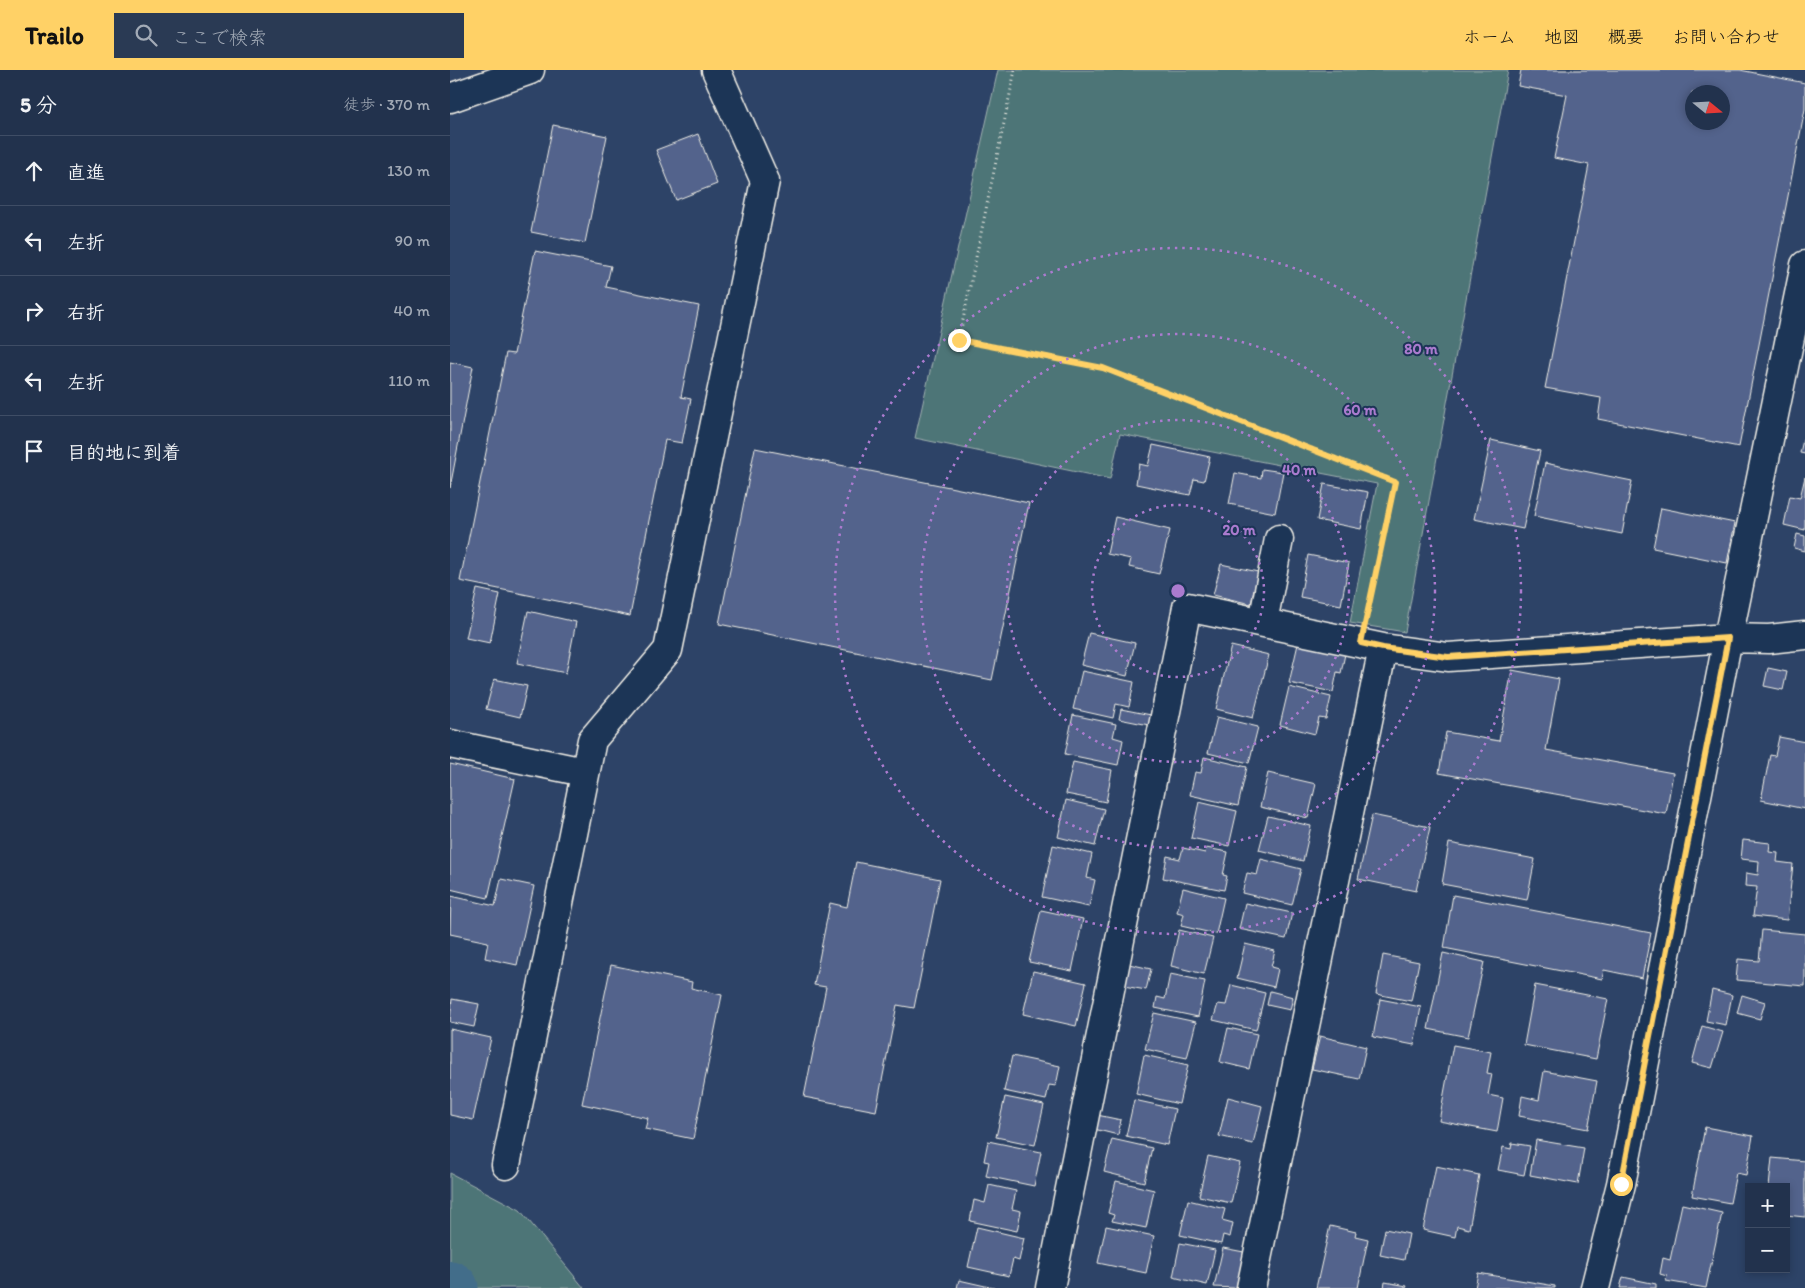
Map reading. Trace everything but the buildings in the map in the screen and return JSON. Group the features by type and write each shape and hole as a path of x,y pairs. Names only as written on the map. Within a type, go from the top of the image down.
{"street":[{"path":"450,98 530,70"},
{"path":"506,1165 592,740 668,650 765,181 716,70"},
{"path":"1595,1288 1621,1184 1728,638 1803,282"},
{"path":"1263,622 1279,539"},
{"path":"1050,1288 1187,607 1372,645 1448,657 1472,657 1728,638 1769,639 1805,635"},
{"path":"1251,1288 1372,645"},
{"path":"450,744 584,772"}],"path":[{"path":"1015,70 959,340 1103,368 1395,482 1372,645"}],"green space":[{"path":"998,70 1508,70 1405,632 1350,623 1377,484 1120,434 1110,479 915,438"},
{"path":"450,1173 520,1210 584,1288 450,1288"}],"route":[{"path":"959,340 1103,368 1395,482 1361,643 1416,653 1448,657 1472,657 1728,638 1621,1184"}]}
